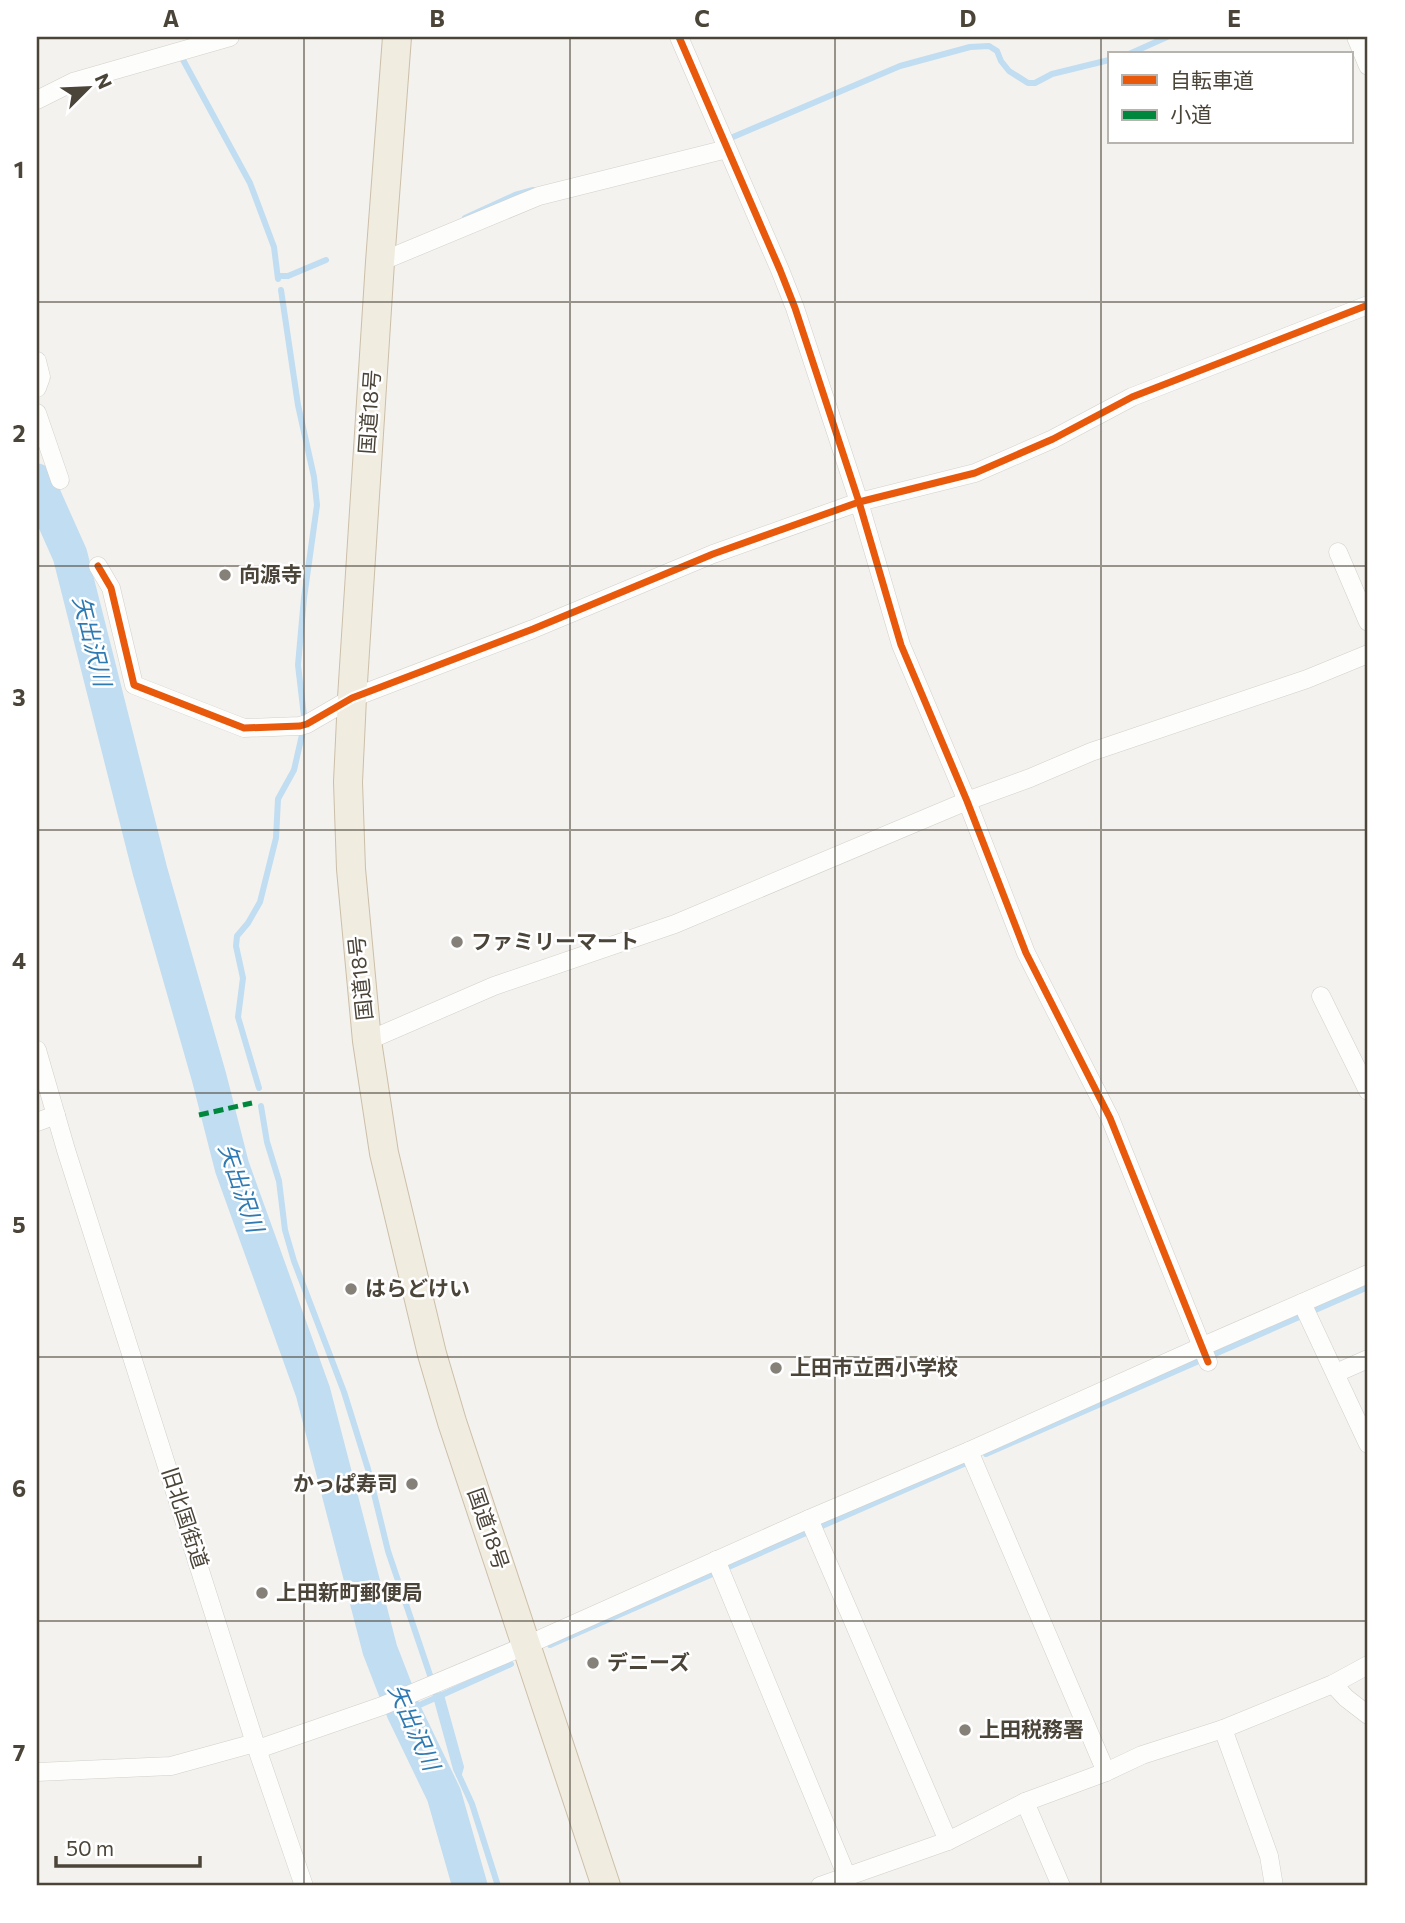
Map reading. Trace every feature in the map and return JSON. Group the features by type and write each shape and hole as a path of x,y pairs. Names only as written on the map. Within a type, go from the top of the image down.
{"highway":[{"name":"国道18号","path":"397,37 380,262 348,782 358,955 384,1153 432,1354 452,1422 606,1886"}],"street":[{"path":"37,100 73,82 230,37"},
{"path":"679,37 795,308 859,502 901,645 967,801 1026,953 1110,1118 1205,1354"},
{"path":"1356,37 1368,65"},
{"path":"380,262 539,196 727,149"},
{"path":"97,566 111,588 134,685 244,729 307,724 352,698 508,639 713,554 859,502 975,473 1053,439 1132,397 1368,305"},
{"path":"37,361 41,377 37,388"},
{"path":"37,413 60,480"},
{"path":"1338,552 1368,622"},
{"path":"368,1041 495,986 675,924 1091,752 1307,679 1368,654"},
{"path":"1321,996 1368,1091"},
{"path":"37,1050 56,1115 37,1122"},
{"name":"旧北国街道","path":"56,1115 304,1886"},
{"path":"37,1772 171,1766 257,1746 382,1706 527,1645 809,1519 970,1451 1104,1399 1205,1354 1302,1303 1368,1274"},
{"path":"1302,1303 1368,1444"},
{"path":"1336,1373 1368,1359"},
{"path":"970,1451 1105,1772"},
{"path":"809,1519 948,1842"},
{"path":"716,1560 847,1877"},
{"path":"820,1886 948,1842 1025,1802 1142,1755 1223,1729 1332,1684 1368,1665"},
{"path":"1332,1684 1346,1699 1368,1715"},
{"path":"1223,1729 1269,1856 1274,1886"},
{"path":"1025,1802 1061,1886"}],"waterway":[{"path":"1133,52 1167,37"},
{"path":"726,140 900,66 970,47 989,46 997,51 1009,71 1028,83 1108,60"},
{"path":"182,58 250,183 274,247 278,279"},
{"path":"465,218 515,195 533,190"},
{"path":"278,276 288,276 326,260"},
{"path":"281,290 298,405 314,477 317,505 298,665 304,716"},
{"name":"矢出沢川","path":"37,481 70,555 150,871 232,1167 313,1392 380,1650 404,1712 444,1795 470,1886"},
{"path":"259,1088 238,1017 243,978 236,946 237,936 260,902 276,838 278,799 294,770 302,735"},
{"path":"261,1106 267,1142 279,1181 285,1230 294,1261 344,1392 368,1469 388,1551 432,1681"},
{"path":"986,1454 1368,1287"},
{"path":"550,1645 966,1463"},
{"path":"404,1712 511,1664"},
{"path":"435,1693 456,1769 472,1804 498,1886"},
{"path":"441,1695 461,1767 459,1774"}],"marked path":[{"path":"199,1115 252,1103"}],"cycle path":[{"path":"679,37 795,308 859,502 901,645 967,801 1026,953 1110,1118 1208,1362"},
{"path":"98,566 111,588 134,685 244,728 300,726 352,698 533,629 713,554 859,502 975,473 1053,439 1132,397 1368,305"}],"place":[{"name":"向源寺","path":"225,575"},
{"name":"ファミリーマート","path":"457,942"},
{"name":"はらどけい","path":"351,1289"},
{"name":"上田市立西小学校","path":"776,1368"},
{"name":"かっぱ寿司","path":"412,1484"},
{"name":"上田新町郵便局","path":"262,1593"},
{"name":"デニーズ","path":"593,1663"},
{"name":"上田税務署","path":"965,1730"}]}
